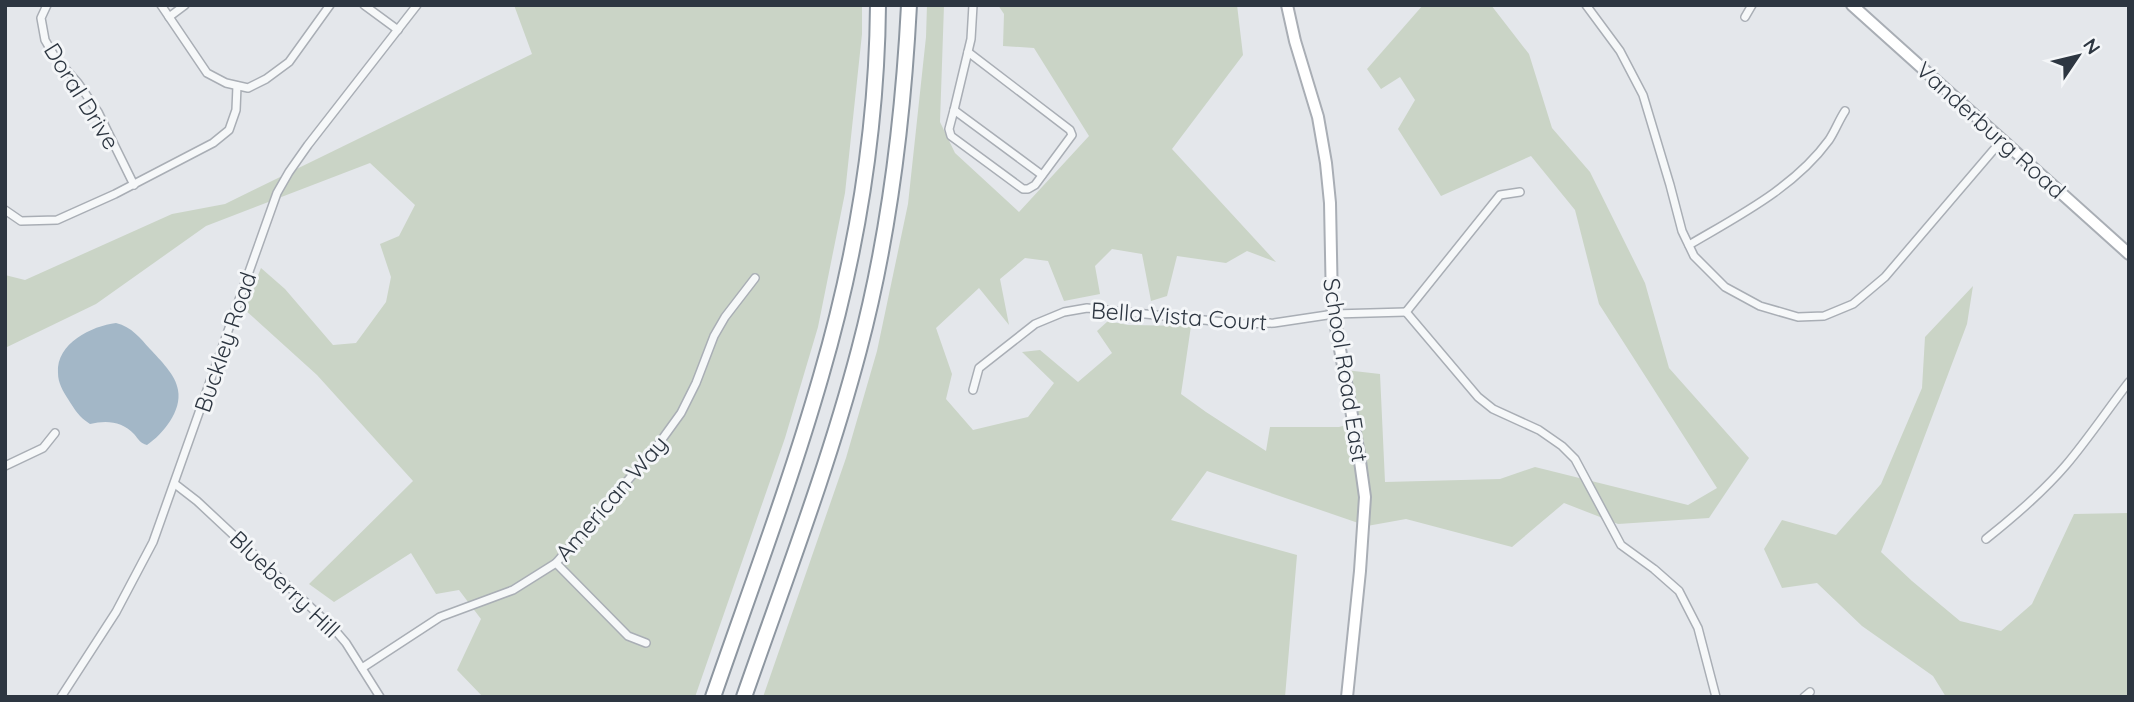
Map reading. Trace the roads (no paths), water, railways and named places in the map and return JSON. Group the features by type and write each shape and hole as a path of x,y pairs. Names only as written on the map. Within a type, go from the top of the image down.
{"highway":[{"path":"713,697 806,426 838,313 856,231 868,149 878,43 878,5"},
{"path":"744,697 836,428 865,326 882,248 895,166 903,99 909,5"}],"street":[{"name":"Doral Drive","path":"47,5 41,18 45,40 98,112 134,185"},
{"path":"161,5 207,73 226,83 248,89 289,62 330,5"},
{"path":"169,17 185,5"},
{"path":"364,5 398,30"},
{"name":"Buckley Road","path":"61,697 136,578 153,542 277,193 302,154 417,5"},
{"path":"968,52 1072,133 1031,188 1017,187 951,136 949,129 971,38 974,5"},
{"name":"School Road East","path":"1287,5 1318,117 1326,163 1334,314 1365,497 1347,697"},
{"path":"1587,5 1620,51 1643,95 1682,231 1694,256 1725,287 1760,306 1798,317 1824,316 1853,304 1885,277 2002,140"},
{"path":"1745,17 1752,5"},
{"name":"Vanderburg Road","path":"1852,5 2129,254"},
{"path":"5,210 21,221 57,220 134,185 213,143 229,130 236,110 237,86"},
{"path":"954,110 1042,175"},
{"path":"1689,245 1756,205 1801,172 1829,140 1844,111"},
{"path":"1520,192 1500,195 1406,312 1478,397 1493,409 1539,430 1575,459 1621,545 1654,569 1679,592 1698,628 1716,697"},
{"name":"American Way","path":"362,668 440,617 513,590 556,563 655,449 681,413 714,336 754,278"},
{"name":"Bella Vista Court","path":"973,390 979,368 1035,324 1064,312 1087,308 1243,324 1273,323 1334,314 1406,312"},
{"path":"1986,539 2011,519 2058,473 2129,382"},
{"path":"5,466 43,448 55,433"},
{"name":"Blueberry Hill","path":"175,484 197,500 334,629 380,697"},
{"path":"556,563 628,636 646,643"}],"water":[{"path":"116,323 127,327 139,337 167,368 177,384 178,398 174,414 159,435 147,445 119,424 90,424 73,407 59,380 59,362 69,345 87,332"}]}
